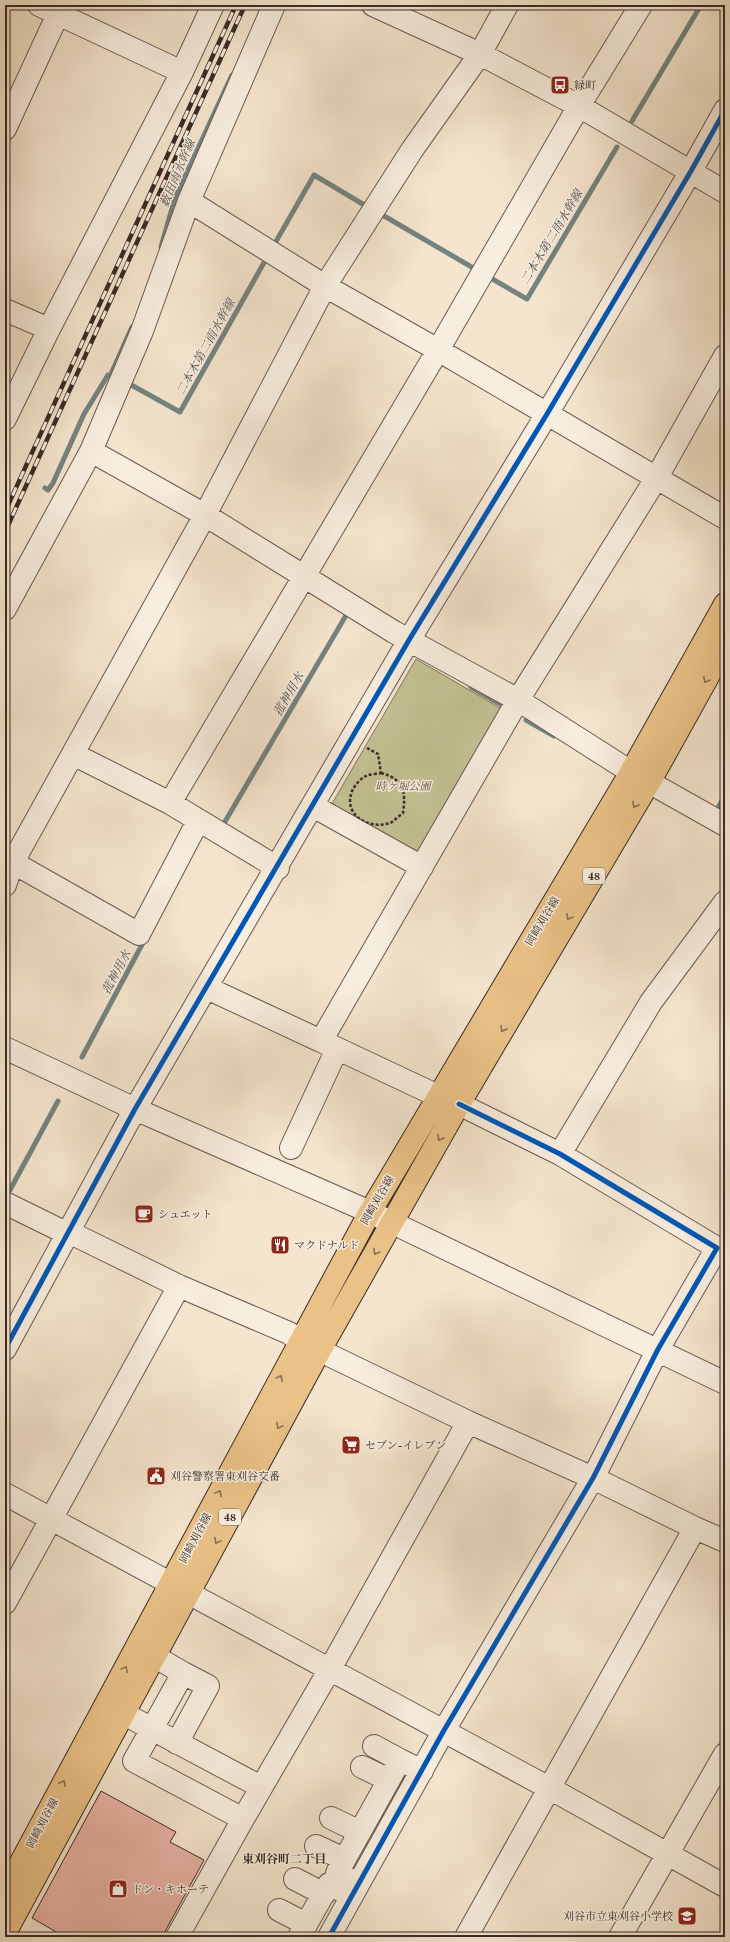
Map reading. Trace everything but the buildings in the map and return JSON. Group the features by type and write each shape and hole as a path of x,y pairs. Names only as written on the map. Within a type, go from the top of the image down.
{"main road":[{"name":"岡崎刈谷線","path":"5,1892 179,1590 320,1350 459,1104 640,776 725,604"},
{"name":"岡崎刈谷線","path":"8,1933 154,1656 179,1590 300,1341 370,1212 438,1096 640,776 725,646"}],"street":[{"path":"5,419 49,329 182,72 213,5"},
{"path":"5,609 91,451 142,331 189,201 274,5"},
{"path":"5,885 9,860 73,754 205,515 325,286 412,150 480,54 507,5"},
{"path":"170,803 438,350 579,106 641,5"},
{"path":"380,6 480,54 579,106 725,192"},
{"path":"5,129 48,9 182,72"},
{"path":"5,1349 135,1110 278,868 409,640 547,414 691,171 725,110"},
{"path":"189,201 325,286 438,350 725,518"},
{"path":"5,310 49,329"},
{"path":"291,1148 329,1045 422,868 518,700 656,477 725,356"},
{"path":"91,451 205,515 409,640 518,700 640,776 725,825"},
{"path":"73,754 170,803 278,868"},
{"path":"313,806 422,868"},
{"path":"9,860 139,934 198,821"},
{"path":"560,1154 651,1002 725,902"},
{"path":"207,988 438,1096"},
{"path":"5,1048 135,1110 370,1212 725,1383"},
{"path":"329,1937 443,1732 593,1478 657,1351 717,1248 560,1154 459,1104"},
{"path":"5,1203 68,1234 79,1237 178,1286 289,1333 300,1341 468,1422 593,1478 725,1541"},
{"path":"5,1603 178,1286"},
{"path":"177,1937 330,1669 468,1422"},
{"path":"5,1494 179,1590 330,1669 443,1732 551,1789 725,1886"},
{"path":"466,1937 551,1789 695,1528"},
{"path":"154,1656 208,1686 177,1743"},
{"path":"183,1673 134,1760 243,1819"},
{"path":"123,1713 261,1788"},
{"path":"374,1746 422,1771"},
{"path":"620,1937 725,1754"},
{"path":"355,1890 337,1873 360,1832 369,1798 389,1780 400,1760"},
{"path":"362,1767 389,1780"},
{"path":"331,1818 360,1832"},
{"path":"316,1846 344,1859"},
{"path":"295,1879 324,1894"},
{"path":"279,1910 303,1931 329,1884 355,1890"}],"path":[{"path":"362,745 378,754 381,774"},
{"path":"381,774 392,776 401,786 405,798 403,813 391,822 376,824 358,818 350,808 350,796 356,784 366,775 381,774"}],"green space":[{"name":"時ケ堀公園","path":"416,659 505,711 422,857 333,811 333,802"}],"waterway":[{"name":"二本木第二雨水幹線","path":"632,121 701,5"},
{"name":"薮田雨水幹線","path":"161,247 175,198 232,75"},
{"name":"二本木第二雨水幹線","path":"487,276 527,299 617,147"},
{"name":"二本木第二雨水幹線","path":"274,245 314,175 366,206"},
{"name":"二本木第二雨水幹線","path":"379,213 475,269"},
{"name":"二本木第二雨水幹線","path":"126,382 180,412 266,259"},
{"name":"薮田雨水幹線","path":"111,374 132,327"},
{"name":"二本木第二雨水幹線","path":"45,488 48,490 53,483 84,414 108,375 112,375"},
{"name":"菰神用水","path":"223,825 348,612 350,614"},
{"name":"菰神用水","path":"471,687 507,708"},
{"name":"菰神用水","path":"526,720 554,736"},
{"name":"菰神用水","path":"719,806 725,795"},
{"name":"菰神用水","path":"82,1057 145,939"},
{"name":"菰神用水","path":"10,1190 58,1101"}],"railway":[{"path":"5,512 236,5"},
{"path":"5,532 245,5"}],"cycle path":[{"path":"5,1349 135,1109 409,640 547,414 691,171 725,110"},
{"path":"329,1937 443,1732 593,1478 657,1351 717,1248 560,1154 459,1104"}],"place":[{"name":"緑町","path":"560,85"},
{"name":"シュエット","path":"144,1214"},
{"name":"マクドナルド","path":"280,1245"},
{"name":"セブン-イレブン","path":"351,1445"},
{"name":"刈谷警察署東刈谷交番","path":"156,1476"},
{"name":"ドン・キホーテ","path":"118,1889"},
{"name":"刈谷市立東刈谷小学校","path":"687,1916"}],"district":[{"name":"東刈谷町二丁目","path":"284,1858"}]}
